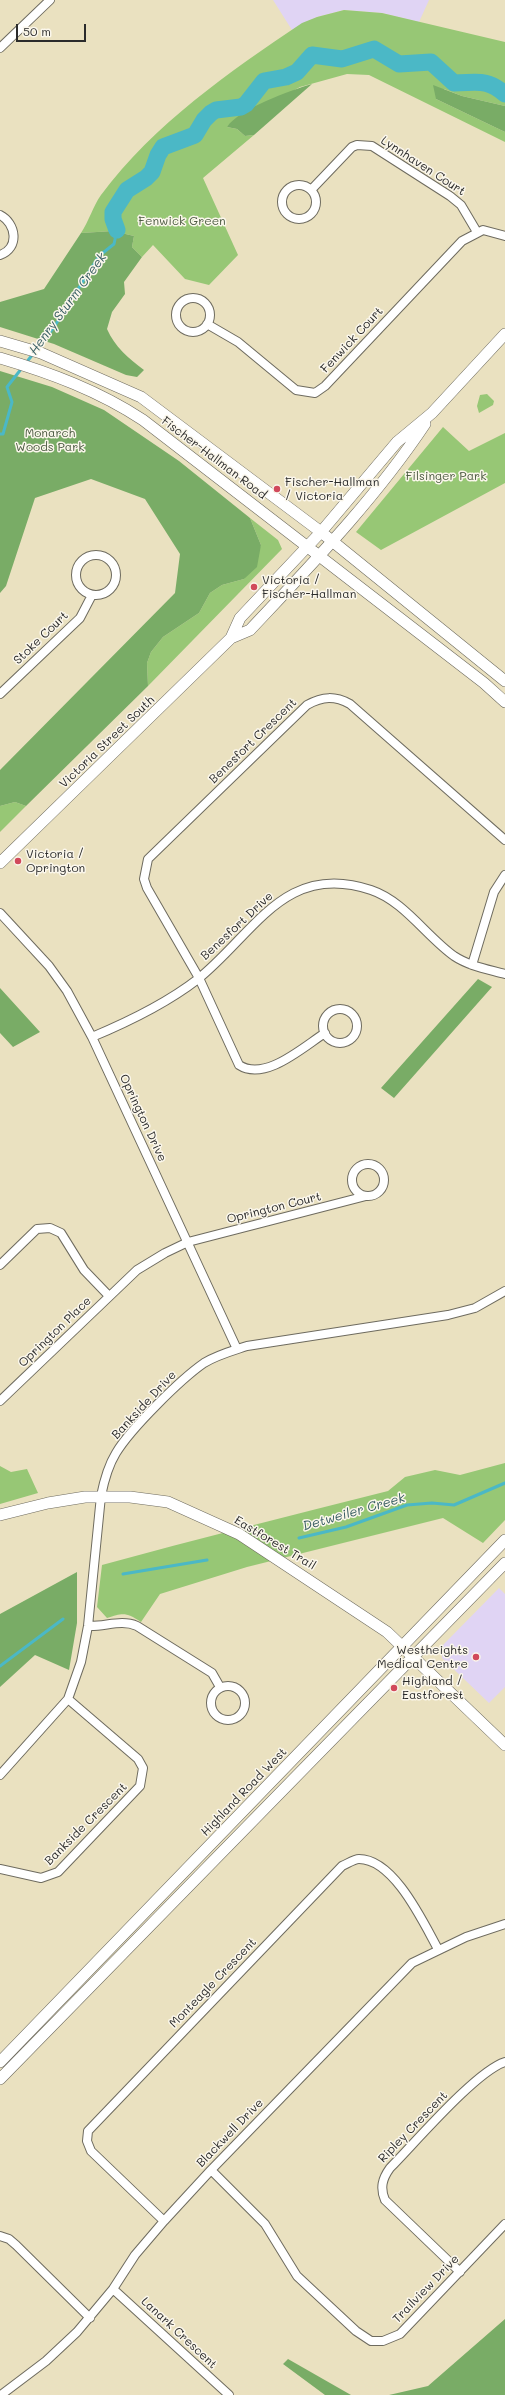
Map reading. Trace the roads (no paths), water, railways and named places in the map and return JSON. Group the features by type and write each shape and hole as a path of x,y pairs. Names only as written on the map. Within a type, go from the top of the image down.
{"main road":[{"name":"Victoria Street South","path":"0,863 231,638 250,630 334,542 407,451 432,414 505,334"},
{"path":"2,341 61,361 141,397 334,542 505,681"},
{"name":"Fischer-Hallman Road","path":"0,358 85,387 121,406 143,420 478,678 505,702"},
{"name":"Victoria Street South","path":"231,638 240,618 321,532 397,442 432,414"},
{"name":"Eastforest Trail","path":"0,1515 48,1503 101,1496 168,1502 240,1534 369,1618 414,1657 505,1745"},
{"name":"Highland Road West","path":"0,2062 505,1540"},
{"name":"Highland Road West","path":"0,2079 505,1563"}],"street":[{"path":"0,48 50,0"},
{"name":"Lynnhaven Court","path":"311,190 352,147 357,145 372,146 450,196 461,205 477,232"},
{"path":"298,185 311,190 316,200 314,212 302,219 290,217 282,205 285,192 298,185"},
{"path":"0,215 12,225 14,235 11,246 0,255"},
{"path":"477,232 492,231 505,236"},
{"name":"Fenwick Court","path":"207,324 238,342 296,390 315,393 325,386 462,241 477,232"},
{"path":"191,298 200,300 209,310 207,324 198,331 184,329 177,320 177,311 180,305 191,298"},
{"path":"97,555 108,560 113,565 116,578 109,591 102,594 92,595 85,592 78,584 76,569 82,561 97,555"},
{"name":"Stoke Court","path":"0,694 80,618 92,595"},
{"name":"Benesfort Crescent","path":"325,1033 266,1069 249,1070 239,1065 234,1058 198,978 144,879 144,869 148,859 307,705 316,700 330,697 340,699 350,704 505,840"},
{"path":"472,965 494,892 505,875"},
{"name":"Benesfort Drive","path":"92,1037 161,1003 198,978 273,904 295,891 328,883 344,883 374,890 400,908 443,948 472,965 505,974"},
{"name":"Oprington Drive","path":"0,913 49,966 67,991 92,1037 237,1349"},
{"path":"345,1010 356,1019 355,1033 347,1041 338,1042 332,1040 325,1033 324,1021 331,1011 345,1010"},
{"name":"Oprington Court","path":"188,1242 378,1193 384,1180 380,1168 369,1163 356,1167 351,1180 354,1189 366,1196"},
{"name":"Oprington Place","path":"0,1266 37,1230 43,1228 56,1230 65,1239 84,1270 108,1296"},
{"name":"Oprington Place","path":"0,1401 108,1296 137,1270 165,1253 188,1242"},
{"name":"Bankside Drive","path":"0,1775 68,1699 81,1662 88,1626 101,1496 105,1478 115,1454 130,1434 186,1378 204,1363 237,1349 448,1316 475,1308 505,1291"},
{"path":"88,1626 103,1626 128,1622 137,1626 212,1673 220,1687"},
{"path":"220,1687 235,1687 244,1696 244,1710 234,1719 219,1718 213,1712 211,1700 213,1694 220,1687"},
{"name":"Bankside Crescent","path":"0,1869 40,1878 58,1872 140,1786 143,1768 138,1759 68,1699"},
{"name":"Monteagle Crescent","path":"164,2221 91,2151 87,2140 88,2131 342,1866 358,1859 373,1862 388,1872 407,1896 438,1949"},
{"name":"Blackwell Drive","path":"1,2395 46,2360 90,2318 112,2289 135,2254 164,2221 211,2170 412,1963 438,1949 466,1937 505,1924"},
{"name":"Ripley Crescent","path":"460,2272 385,2200 382,2191 382,2182 390,2168 459,2097 485,2073 505,2062"},
{"name":"Trailview Drive","path":"211,2170 265,2224 297,2276 356,2332 371,2341 383,2341 400,2334 505,2224"},
{"path":"0,2236 9,2239 16,2245 90,2318"},
{"name":"Lanark Crescent","path":"112,2289 229,2395"}],"waterway":[{"name":"Henry Sturm Creek","path":"117,230 113,219 113,212 127,190 146,178 152,172 158,155 163,147 195,135 204,120 216,110 241,107 246,104 264,81 286,77 297,72 312,55 342,59 374,49 399,64 431,62 454,83 487,83 505,94"},
{"name":"Henry Sturm Creek","path":"36,350 54,327 99,256 114,244 117,230"},
{"name":"Henry Sturm Creek","path":"0,434 3,434 12,402 7,387 33,354"},
{"name":"Detweiler Creek","path":"299,1538 346,1527 407,1505 432,1503 454,1505 505,1483"},
{"name":"Detweiler Creek","path":"123,1574 207,1560"},
{"name":"Detweiler Creek","path":"0,1666 63,1619"}],"place":[{"name":"Fischer-Hallman / Victoria","path":"277,489"},
{"name":"Victoria / Fischer-Hallman","path":"254,587"},
{"name":"Victoria / Oprington","path":"18,861"},
{"name":"Westheights Medical Centre","path":"476,1657"},
{"name":"Highland / Eastforest","path":"394,1688"}],"park label":[{"name":"Fenwick Green","path":"182,221"},
{"name":"Monarch Woods Park","path":"50,440"},
{"name":"Filsinger Park","path":"446,476"}]}
